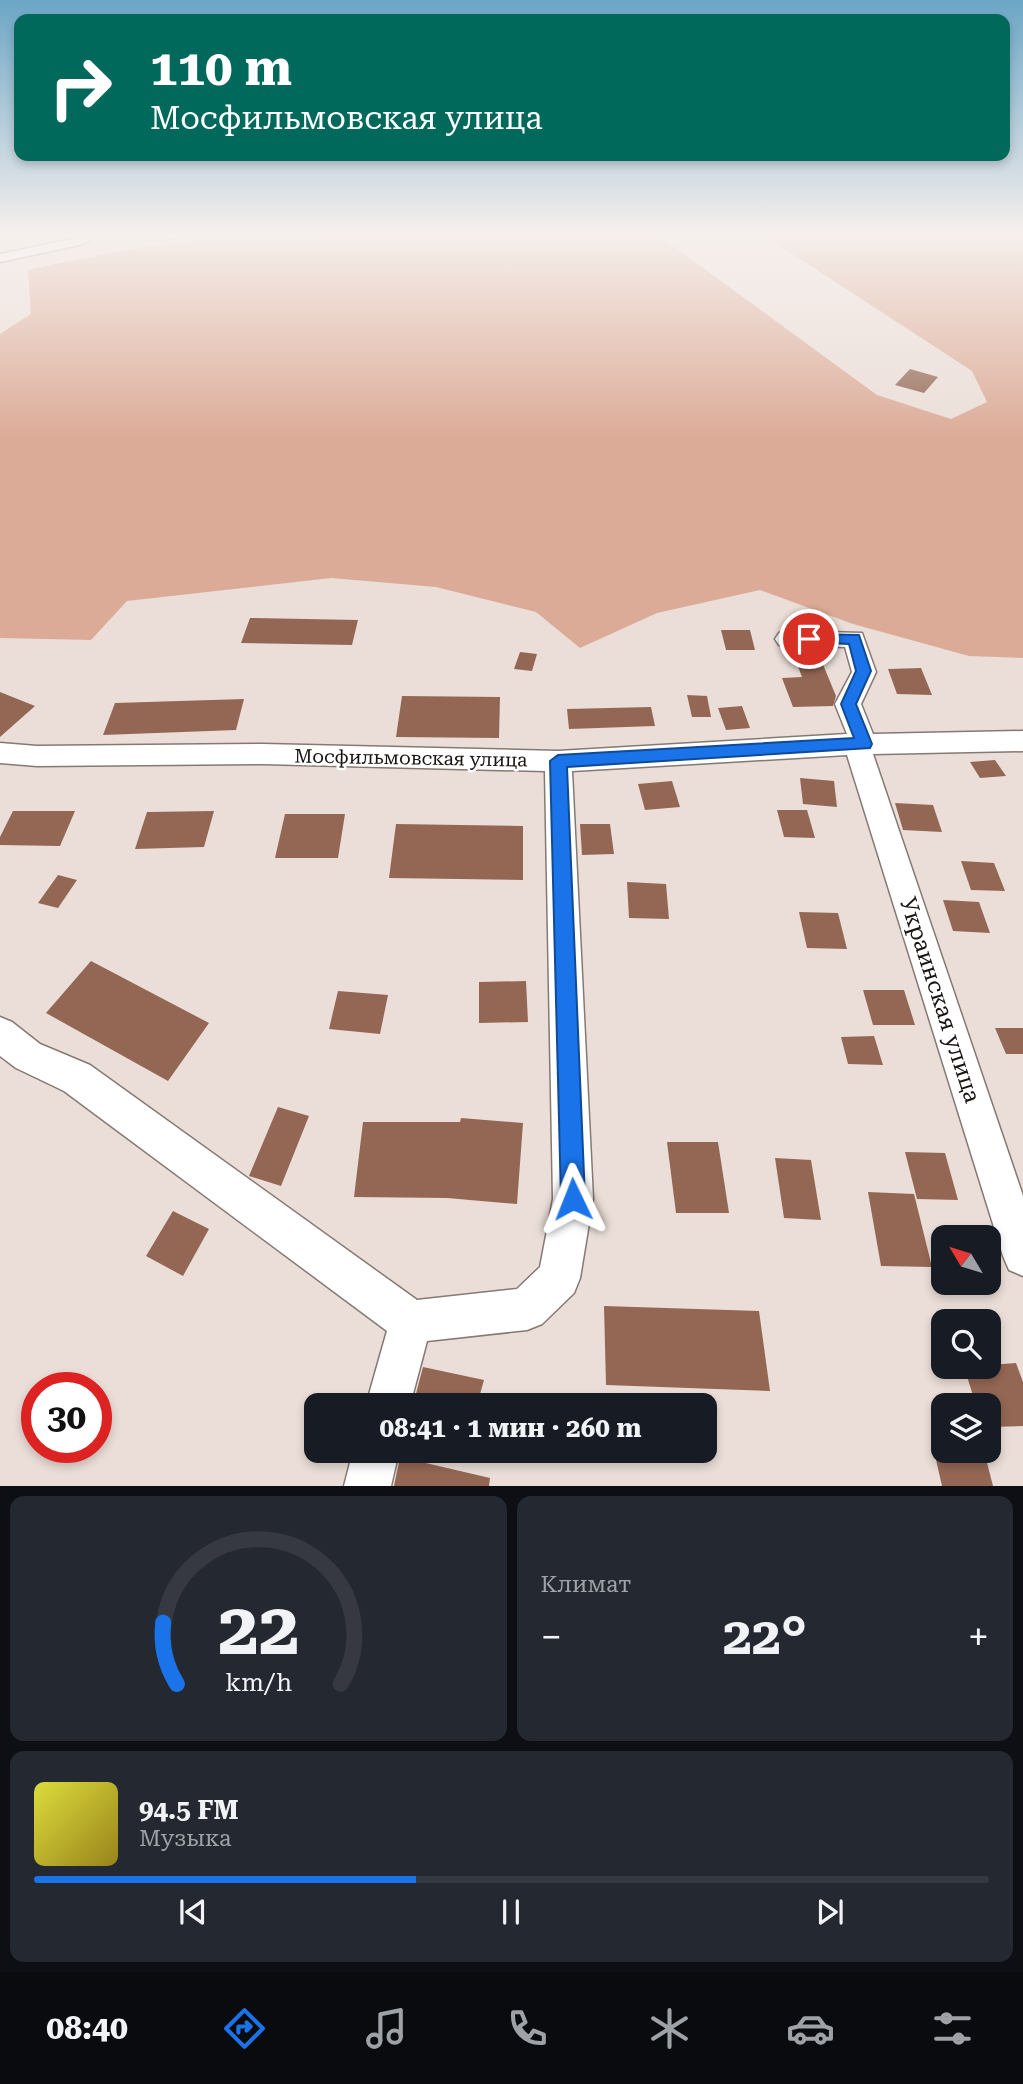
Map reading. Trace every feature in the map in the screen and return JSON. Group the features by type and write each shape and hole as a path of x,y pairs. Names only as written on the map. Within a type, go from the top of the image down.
{"street":[{"path":"787,639 854,639 864,671 848,704 860,744"},
{"name":"Мосфильмовская улица","path":"0,753 37,757 263,754 558,761 860,744 1023,741"},
{"name":"Украинская улица","path":"860,744 1023,1256"},
{"path":"0,1034 28,1056 77,1078 411,1322 527,1309 559,1278 573,1199 558,761"},
{"path":"391,1393 411,1322"},
{"path":"367,1486 373,1463"}],"shaded area":[{"path":"30,301 749,301 877,395 951,419 987,402 972,371 865,301 1023,301 1023,658 969,656 853,624 760,590 657,613 580,648 536,612 436,587 331,578 127,601 91,640 0,638 0,334 31,314"}],"building":[{"path":"910,369 938,377 924,393 895,385"},
{"path":"250,618 358,620 352,645 241,643"},
{"path":"721,630 750,630 755,650 726,650"},
{"path":"817,650 836,696 833,706 793,707 782,678 802,677 792,651"},
{"path":"520,652 537,654 532,671 514,669"},
{"path":"921,668 932,695 897,694 888,669"},
{"path":"0,692 35,706 0,737"},
{"path":"687,695 707,696 711,717 692,717"},
{"path":"402,696 500,697 499,738 396,737"},
{"path":"244,699 236,730 103,735 115,703"},
{"path":"742,706 750,728 726,730 718,708"},
{"path":"651,707 655,726 569,729 567,709"},
{"path":"995,760 1006,776 980,778 970,762"},
{"path":"800,778 834,781 837,807 803,804"},
{"path":"672,781 680,807 645,810 638,784"},
{"path":"895,803 933,805 942,832 903,830"},
{"path":"777,810 807,810 815,838 784,837"},
{"path":"13,811 75,811 60,846 0,845 0,837"},
{"path":"214,811 204,847 135,849 147,812"},
{"path":"285,814 345,814 338,858 275,858"},
{"path":"396,824 523,826 523,880 389,878"},
{"path":"580,824 610,824 614,854 582,855"},
{"path":"961,861 994,863 1005,891 971,890"},
{"path":"58,875 77,880 58,908 38,903"},
{"path":"627,882 666,884 669,919 629,918"},
{"path":"943,900 979,902 990,933 953,931"},
{"path":"799,912 838,913 847,949 807,948"},
{"path":"91,961 209,1023 168,1081 46,1013"},
{"path":"526,981 528,1022 479,1023 479,982"},
{"path":"863,990 904,990 915,1025 873,1025"},
{"path":"338,991 388,995 380,1034 329,1029"},
{"path":"995,1028 1023,1028 1023,1054 1006,1054"},
{"path":"874,1036 883,1065 848,1064 841,1037"},
{"path":"278,1107 309,1116 281,1186 249,1176"},
{"path":"461,1118 523,1123 517,1204 447,1198 354,1197 363,1122 460,1122"},
{"path":"667,1142 718,1142 729,1213 676,1213"},
{"path":"905,1152 945,1153 958,1200 917,1199"},
{"path":"775,1158 811,1160 821,1220 784,1218"},
{"path":"868,1192 914,1194 931,1267 881,1266"},
{"path":"173,1211 209,1229 183,1276 146,1256"},
{"path":"604,1306 759,1311 770,1391 606,1385"},
{"path":"1016,1363 1023,1382 1023,1426 1001,1427 1001,1393 972,1393 968,1379 1001,1379 1001,1364"},
{"path":"423,1367 484,1380 480,1393 416,1393"},
{"path":"399,1463 426,1463 490,1478 489,1486 394,1486"},
{"path":"937,1463 987,1463 993,1486 942,1486"}],"route":[{"path":"573,1199 558,761 864,744 848,704 864,671 854,639 809,639"}]}
